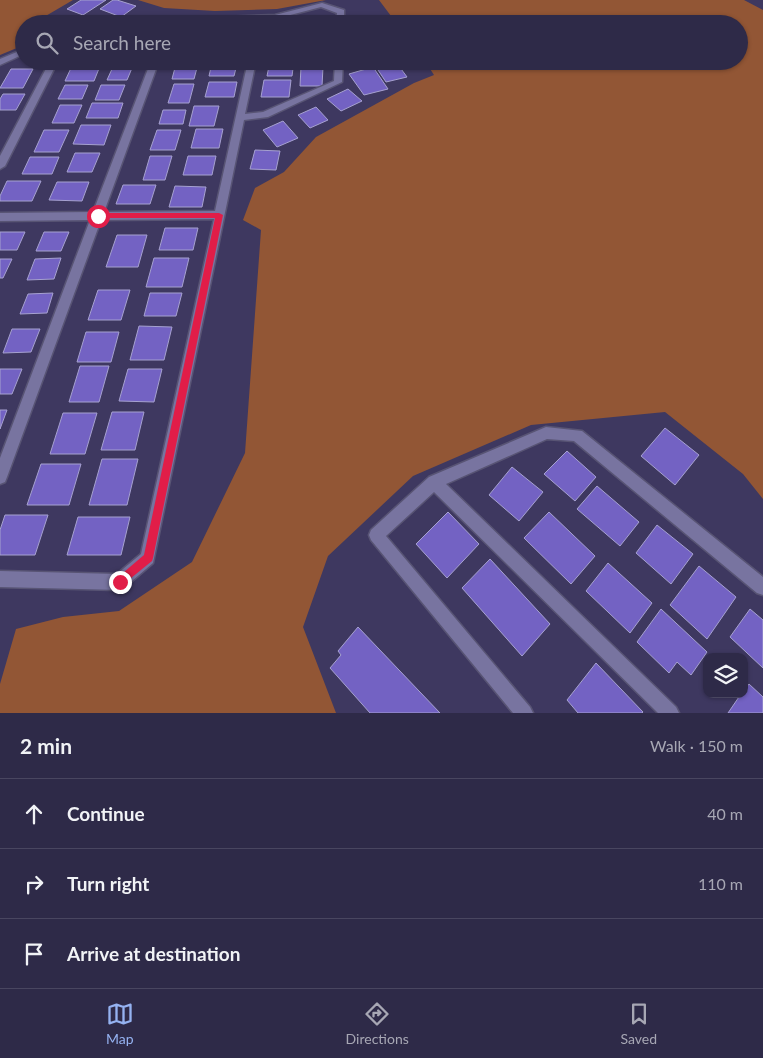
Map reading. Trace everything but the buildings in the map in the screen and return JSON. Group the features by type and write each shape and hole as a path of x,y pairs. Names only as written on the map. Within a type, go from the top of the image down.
{"street":[{"path":"282,15 322,4 341,12 341,15"},
{"path":"0,62 15,55"},
{"path":"0,166 49,70"},
{"path":"0,477 152,70"},
{"path":"0,579 120,582 148,558 250,70"},
{"path":"240,118 265,116 338,82 339,70"},
{"path":"0,216 219,215"},
{"path":"524,713 376,535 434,482 546,433 577,435 763,587"},
{"path":"434,482 670,713"}],"shaded area":[{"path":"0,0 73,0 47,15 15,15 15,49 0,55"},
{"path":"138,0 326,0 277,9 215,11 164,8"},
{"path":"379,0 744,0 763,10 763,499 743,474 665,412 531,425 413,476 328,556 303,627 336,713 0,713 0,684 16,629 63,617 119,611 192,562 245,453 261,230 243,220 255,188 284,172 316,137 414,83 434,75 431,70 748,70 748,15 390,15"}],"route":[{"path":"98,216 219,215 148,558 120,582"}]}
